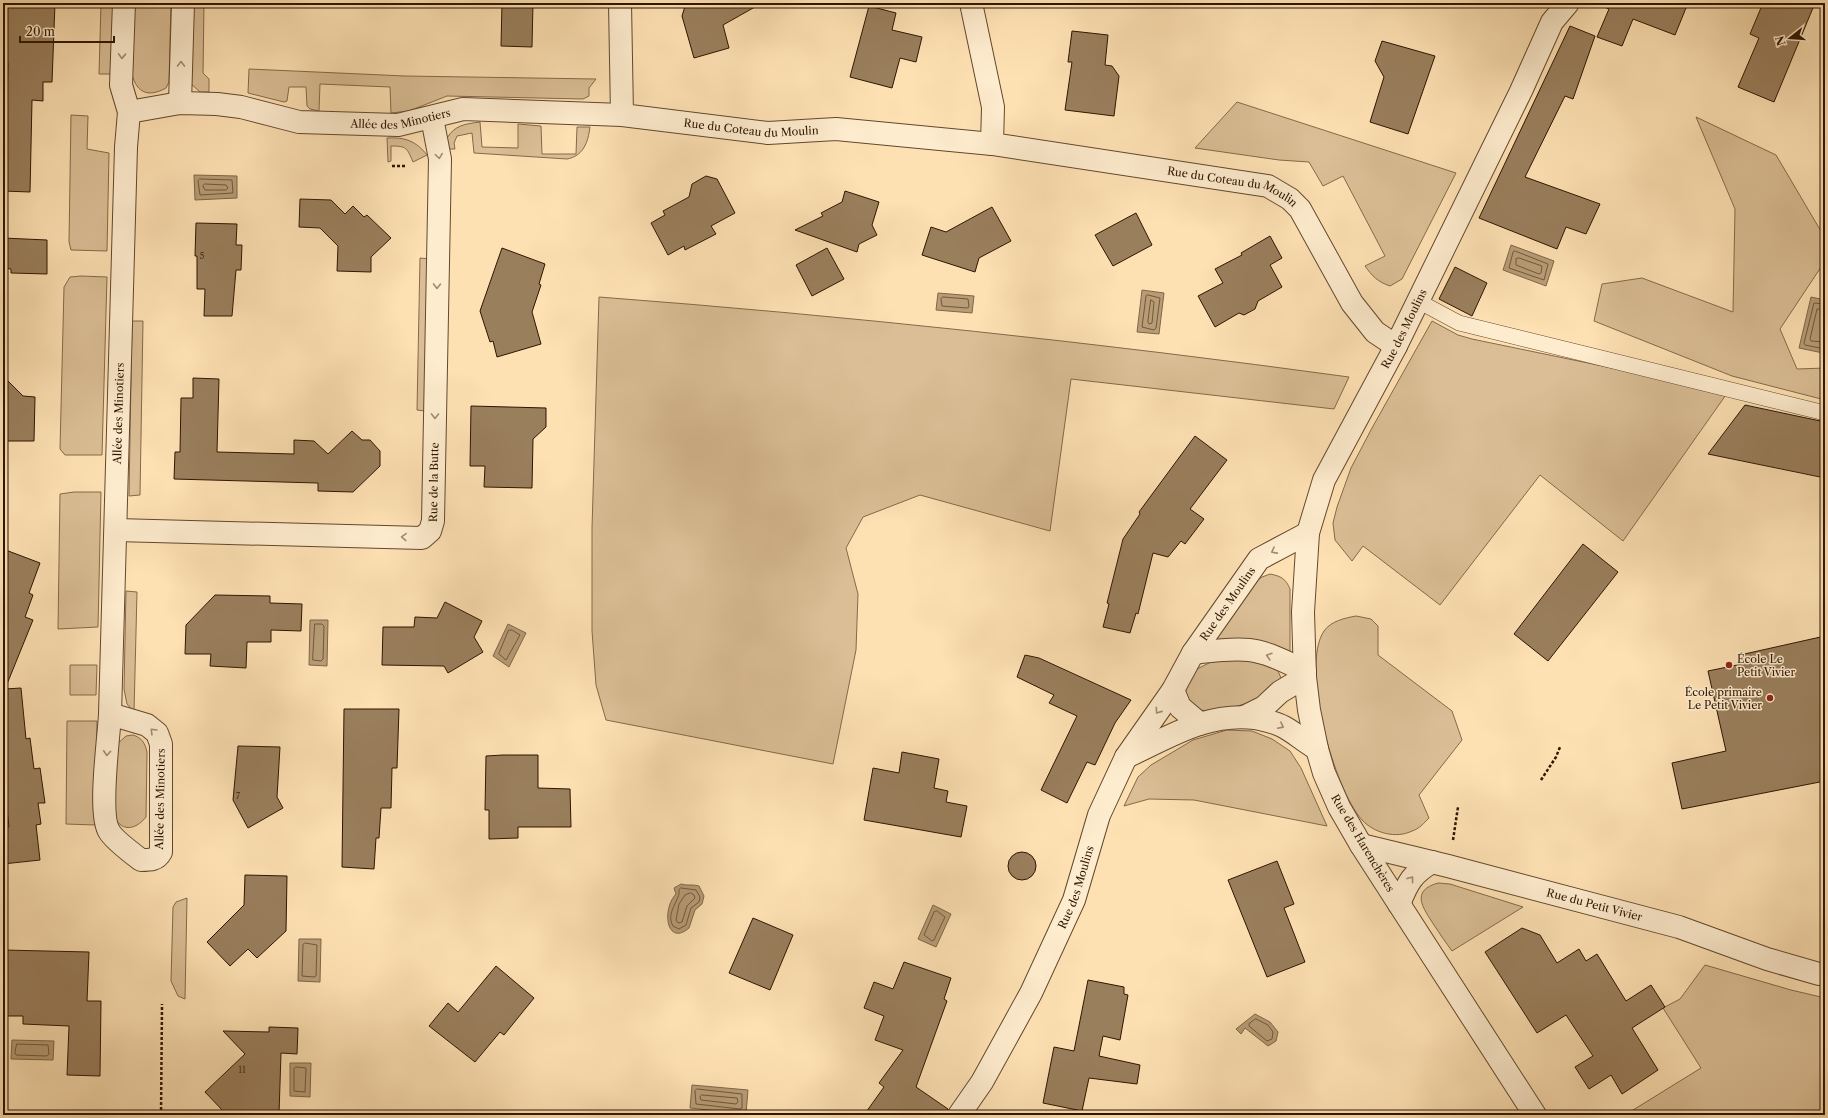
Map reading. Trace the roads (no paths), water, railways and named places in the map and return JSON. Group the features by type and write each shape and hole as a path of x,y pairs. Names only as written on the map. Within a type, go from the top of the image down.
{"street":[{"name":"Allée des Minotiers","path":"110,714 147,725 157,733 161,744 161,852 158,857 153,859 141,860 109,831 105,818 104,800 110,714 126,148 129,112 121,85 124,3"},
{"path":"180,103 183,3"},
{"path":"620,3 622,115"},
{"path":"971,3 993,107 992,144"},
{"name":"Rue des Moulins","path":"958,1115 982,1082 1034,986 1074,900 1099,815 1126,757 1173,690 1193,653 1259,558 1308,533 1324,480 1396,346 1521,91 1552,22 1568,3"},
{"name":"Allée des Minotiers","path":"129,112 180,103 241,107 299,122 398,125 432,118 462,109 622,115"},
{"name":"Rue du Coteau du Moulin","path":"622,115 768,133 836,129 992,144 1268,186 1290,199 1300,208 1352,304 1375,332 1396,346"},
{"name":"Rue de la Butte","path":"116,530 422,538 430,531 433,513 440,159 432,118"},
{"name":"Rue des Harenchères","path":"1308,533 1303,612 1305,674 1317,749 1324,773 1339,807 1361,845 1535,1115"},
{"path":"1193,653 1251,650 1280,659 1305,674 1280,692 1264,707 1244,717"},
{"path":"1173,690 1180,707 1200,724"},
{"path":"1126,757 1157,744 1178,731 1212,720 1244,717 1268,720 1283,726 1317,749"},
{"name":"Rue du Petit Vivier","path":"1361,845 1432,862 1679,927 1767,958 1819,974 1825,974"},
{"path":"1399,904 1408,883 1418,870 1432,862"}],"lane":[{"path":"1418,301 1444,316 1464,325 1825,414"}],"water":[{"path":"194,175 237,176 237,198 195,200"},
{"path":"1511,245 1554,261 1546,286 1503,270"},
{"path":"1142,290 1164,293 1159,334 1137,332"},
{"path":"938,293 974,296 972,313 936,310"},
{"path":"1811,297 1825,300 1825,343 1823,353 1799,348"},
{"path":"310,620 328,620 327,666 309,665"},
{"path":"508,624 526,633 509,667 493,656"},
{"path":"681,884 699,886 704,896 702,904 695,910 689,928 682,933 676,933 671,930 668,917 671,901 676,894 674,888"},
{"path":"933,905 951,914 936,947 918,939"},
{"path":"299,939 321,939 320,982 298,981"},
{"path":"1255,1014 1270,1022 1278,1032 1276,1041 1268,1046 1245,1028 1241,1034 1236,1029"},
{"path":"12,1040 54,1041 53,1060 11,1059"},
{"path":"290,1063 311,1063 310,1097 290,1096"},
{"path":"692,1085 748,1090 746,1114 690,1108"}],"place":[{"name":"École Le Petit Vivier","path":"1729,665"},
{"name":"École primaire Le Petit Vivier","path":"1770,698"}]}
